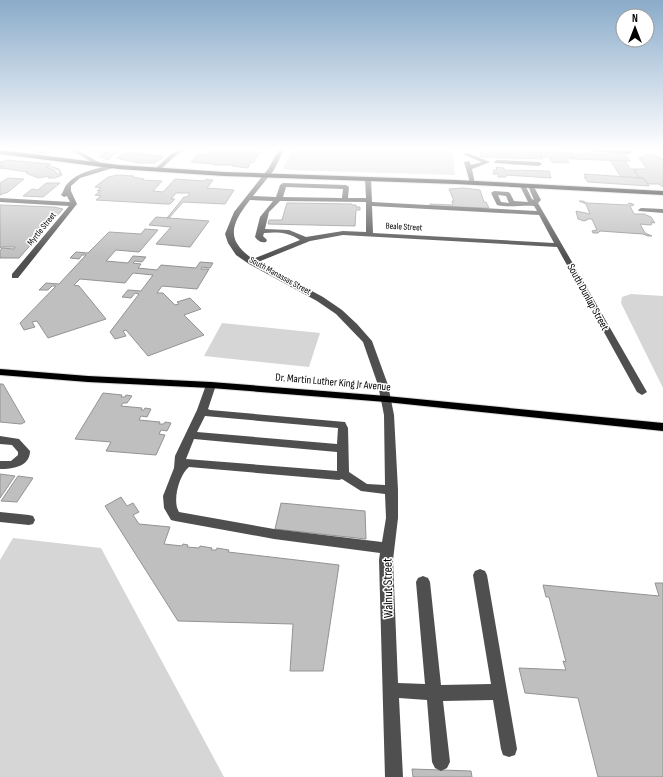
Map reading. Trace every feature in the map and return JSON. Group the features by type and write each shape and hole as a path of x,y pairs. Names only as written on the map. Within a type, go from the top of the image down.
{"main road":[{"path":"493,184 663,193"},
{"name":"Dr. Martin Luther King Jr Avenue","path":"0,372 88,379 211,385 386,399 662,428"}],"street":[{"name":"Myrtle Street","path":"56,203 68,191 68,186 70,184"},
{"name":"South Manassas Street","path":"259,184 237,212 229,234 232,243 239,253 252,262 320,299 339,312 354,326 367,341 383,385 386,399"},
{"path":"368,184 370,234"},
{"path":"263,240 259,237 261,224 269,206 279,199 283,185 346,187 345,200"},
{"name":"South Dunlap Street","path":"523,186 529,200 535,203 559,243 642,392"},
{"name":"South Dunlap Street","path":"531,186 538,200 535,203"},
{"path":"0,200 74,204 68,191"},
{"path":"247,198 345,200 541,213"},
{"path":"512,203 535,203"},
{"name":"Myrtle Street","path":"16,276 74,204"},
{"path":"641,210 663,211"},
{"path":"261,231 294,232 305,240"},
{"name":"Beale Street","path":"252,262 305,240 328,234 370,234 526,243 559,243"},
{"path":"211,385 202,410 181,456 180,468 169,496 170,508 175,516 274,534 388,548"},
{"name":"Walnut Street","path":"386,399 389,415 392,490 392,518 386,560 392,690 394,777"},
{"path":"202,410 208,413 341,425 343,428 343,474"},
{"path":"191,435 343,448"},
{"path":"0,440 14,442 24,451 24,456 14,465 0,465"},
{"path":"180,468 187,463 339,476 343,474"},
{"path":"343,474 365,488 392,490"},
{"path":"0,517 29,520"},
{"path":"480,575 509,750"},
{"path":"423,582 441,762"},
{"path":"392,690 434,693 500,692"}],"shaded area":[{"path":"631,294 663,296 663,388 621,303 622,297"},
{"path":"222,323 320,333 309,367 204,356"},
{"path":"13,538 101,548 224,777 0,777 0,560"}],"building":[{"path":"0,184 18,184 8,192 0,195"},
{"path":"45,184 58,184 43,197 23,196 32,189 38,190"},
{"path":"99,184 159,184 153,191 163,192 170,184 210,184 207,188 234,190 225,204 183,202 169,218 167,218 184,197 187,197 190,193 176,193 171,199 175,199 170,204 96,200 101,196 95,195 101,191 97,191 101,188 95,187"},
{"path":"622,184 648,184 649,186"},
{"path":"464,188 480,190 484,202 486,202 489,208 430,206 430,204 453,205 452,201 454,201 449,189"},
{"path":"579,201 587,203 633,204 634,205 630,206 634,214 644,214 651,217 655,223 651,222 652,224 650,225 640,224 645,233 652,236 600,231 598,233 593,233 592,231 597,230 592,219 587,219 584,221 578,219 576,211 590,214 586,204"},
{"path":"287,203 352,204 356,205 356,207 360,207 360,210 356,210 355,226 268,224 269,220 282,220"},
{"path":"0,205 54,207 63,209 19,258 0,258 0,251 2,248 14,249 15,247 0,248"},
{"path":"156,217 209,221 190,247 156,244 171,227 149,225"},
{"path":"145,229 158,230 139,252 116,250 106,261 128,263 133,256 146,257 142,262 135,261 133,263 141,264 138,268 157,270 161,265 196,268 200,262 213,263 210,268 202,267 201,269 209,269 197,289 162,286 157,293 163,293 175,305 179,304 177,302 190,298 201,309 184,315 204,335 148,356 126,330 123,331 126,336 115,339 110,332 139,294 135,293 131,298 122,297 128,290 141,291 153,275 133,273 125,283 80,279 74,285 79,286 106,319 48,338 37,321 32,322 35,327 24,330 20,323 56,286 52,286 48,290 39,290 46,283 59,284 86,255 82,255 79,259 70,258 76,252 88,253 109,232 141,234"},
{"path":"0,384 3,384 25,422 21,424 0,422"},
{"path":"103,393 122,395 121,397 125,397 126,395 132,396 127,403 123,403 121,406 142,408 141,410 144,410 145,408 151,409 147,417 141,416 139,420 160,422 159,424 164,424 165,422 171,423 167,431 161,430 159,434 165,435 156,455 106,451 111,442 75,439"},
{"path":"0,474 15,476 0,498"},
{"path":"18,476 33,478 17,502 1,501"},
{"path":"121,497 127,506 133,503 139,512 133,515 139,524 170,527 164,544 182,546 183,544 188,545 187,547 199,548 200,546 212,548 211,550 216,550 217,548 229,550 228,552 339,565 323,671 290,671 293,624 178,621 105,506"},
{"path":"281,503 365,511 366,539 275,529"},
{"path":"655,583 663,583 663,777 598,777 578,698 525,693 519,668 566,670 563,661 566,662 549,597 546,597 543,585 659,596"},
{"path":"412,769 471,771 472,777 413,777"}]}
